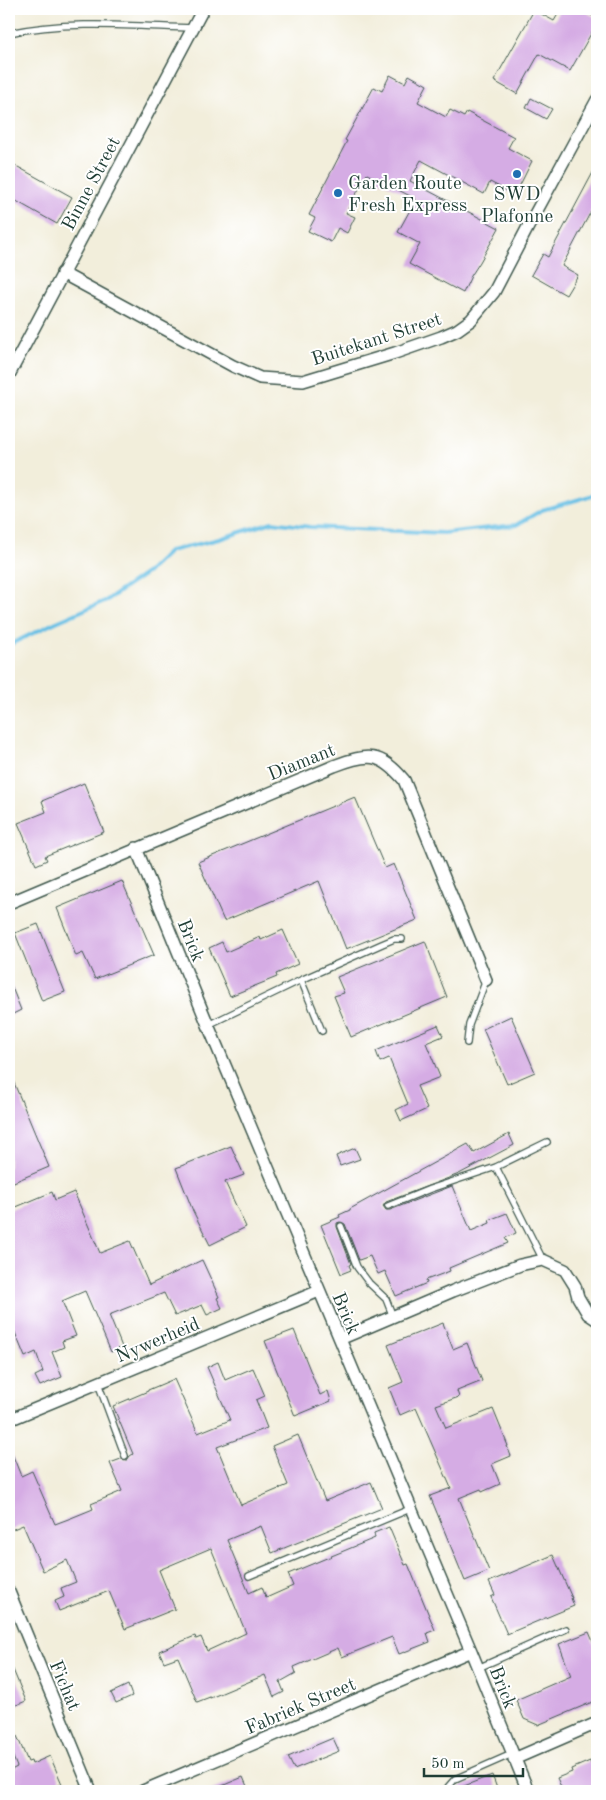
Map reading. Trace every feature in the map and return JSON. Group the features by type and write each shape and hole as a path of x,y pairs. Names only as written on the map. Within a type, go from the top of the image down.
{"street":[{"name":"Binne Street","path":"9,375 202,9"},
{"name":"Buitekant Street","path":"62,273 233,366 260,378 303,381 395,353 458,330 484,306 494,292 528,225 597,100"},
{"name":"Diamant","path":"9,903 354,758 372,758 386,762 404,780 486,980"},
{"name":"Brick","path":"136,848 528,1791"},
{"path":"340,1339 520,1265 543,1260 565,1270 588,1314 597,1320"},
{"name":"Nywerheid","path":"9,1420 319,1291"},
{"name":"Fichat","path":"9,1592 92,1791"},
{"name":"Fabriek Street","path":"143,1791 471,1651"},
{"path":"513,1756 597,1723"}],"lane":[{"path":"9,33 35,27 100,24 192,28"},
{"path":"208,1025 301,980 382,944 402,939"},
{"path":"301,980 322,1031"},
{"path":"467,1043 469,1025 486,980"},
{"path":"388,1206 496,1166 547,1142"},
{"path":"496,1166 543,1260"},
{"path":"341,1226 357,1267 369,1283 386,1299 392,1317"},
{"path":"98,1383 125,1456"},
{"path":"249,1576 410,1509"},
{"path":"478,1668 566,1629"},
{"path":"449,1791 448,1787 455,1779 513,1756"}],"building":[{"path":"561,9 580,9 597,18 597,23 570,71 539,54 517,94 494,81 534,10 554,21"},
{"path":"390,75 405,83 409,75 427,85 418,102 446,117 450,110 464,117 467,112 514,137 508,148 532,161 515,195 490,182 484,194 421,160 410,181 499,228 463,293 409,264 420,244 398,232 416,199 367,174 346,213 355,217 347,233 338,228 331,242 308,231 315,218 309,215 347,141 345,140 374,87 382,91"},
{"path":"531,98 552,109 546,119 526,108"},
{"path":"9,162 72,197 57,224 9,197"},
{"path":"597,165 597,200 562,266 578,275 566,295 531,275 543,254 548,257"},
{"path":"84,783 104,832 45,856 47,860 36,865 18,823 46,812 42,801"},
{"path":"355,797 385,868 394,864 417,920 346,949 319,881 224,921 198,862"},
{"path":"122,881 154,955 95,979 83,953 76,956 57,908"},
{"path":"38,924 65,992 42,1001 15,933"},
{"path":"283,930 298,964 276,974 277,977 230,996 209,948 222,942 226,952 260,937 261,940"},
{"path":"425,941 447,997 351,1037 334,996 344,993 337,977"},
{"path":"9,980 21,1010 9,1016"},
{"path":"511,1016 535,1072 507,1084 483,1029"},
{"path":"438,1025 443,1036 426,1043 440,1077 417,1086 427,1109 401,1121 396,1110 408,1104 389,1058 380,1062 376,1051"},
{"path":"9,1071 49,1167 9,1184"},
{"path":"509,1134 514,1145 459,1174 386,1202 383,1206 386,1210 390,1210 452,1186 471,1231 490,1223 489,1220 507,1213 516,1233 505,1238 508,1243 449,1268 450,1271 426,1280 427,1283 396,1296 385,1271 378,1274 370,1256 359,1260 345,1224 340,1222 337,1223 337,1227 351,1264 349,1265 351,1270 341,1274 321,1225 340,1217 339,1215 468,1144 474,1153"},
{"path":"231,1146 244,1175 225,1182 246,1227 210,1245 193,1211 176,1168"},
{"path":"355,1148 360,1159 340,1166 336,1156"},
{"path":"52,1192 55,1200 74,1192 100,1253 130,1241 149,1285 202,1260 222,1308 207,1315 202,1305 175,1316 164,1293 109,1315 122,1347 111,1352 85,1291 62,1301 76,1336 62,1341 64,1347 52,1352 62,1377 40,1386 35,1376 43,1372 36,1352 25,1357 9,1318 9,1310 14,1309 9,1297 9,1210"},
{"path":"443,1323 453,1349 467,1343 482,1381 457,1391 459,1397 436,1405 446,1428 493,1409 511,1456 492,1464 500,1484 482,1492 481,1489 459,1498 489,1571 465,1581 430,1496 451,1488 416,1408 400,1415 389,1388 403,1382 388,1345"},
{"path":"294,1330 320,1395 328,1391 331,1401 295,1416 265,1341"},
{"path":"218,1362 225,1380 253,1368 265,1396 256,1400 267,1428 217,1447 241,1505 288,1485 272,1446 298,1435 325,1501 371,1482 382,1508 272,1553 261,1526 227,1540 249,1593 262,1587 266,1598 293,1586 288,1574 375,1538 374,1533 389,1527 405,1565 408,1564 435,1630 427,1633 430,1642 399,1654 392,1637 342,1657 338,1648 294,1667 296,1673 280,1682 284,1692 274,1697 265,1675 197,1702 178,1657 164,1662 159,1651 195,1636 196,1639 201,1637 207,1651 246,1633 211,1548 159,1570 175,1609 125,1629 109,1591 59,1611 55,1601 64,1597 61,1588 76,1582 67,1560 43,1571 23,1525 11,1530 9,1524 9,1446 21,1476 32,1471 55,1524 71,1518 93,1509 91,1504 122,1491 110,1463 121,1459 127,1460 133,1454 113,1406 174,1379 198,1433 230,1420 207,1367"},
{"path":"553,1555 574,1606 507,1634 491,1597 495,1595 489,1582"},
{"path":"589,1632 597,1651 597,1700 538,1725 524,1719 516,1700 571,1676 559,1644"},
{"path":"9,1660 26,1701 9,1708"},
{"path":"128,1685 132,1696 116,1703 111,1693"},
{"path":"9,1717 28,1762 31,1761 32,1764 50,1756 62,1784 54,1787 56,1791 9,1791 9,1771 17,1767 9,1747"},
{"path":"333,1738 339,1751 294,1769 288,1757"},
{"path":"590,1761 591,1764 597,1761 597,1791 563,1791 557,1778 572,1772 571,1769"},
{"path":"492,1775 498,1791 454,1791 454,1790"},
{"path":"243,1777 249,1791 210,1791"}],"waterway":[{"path":"9,645 107,600 149,571 170,551 219,539 272,522 310,527 444,533 516,525 542,510 597,494"}],"place":[{"name":"SWD Plafonne","path":"517,174"},
{"name":"Garden Route Fresh Express","path":"338,193"}]}
